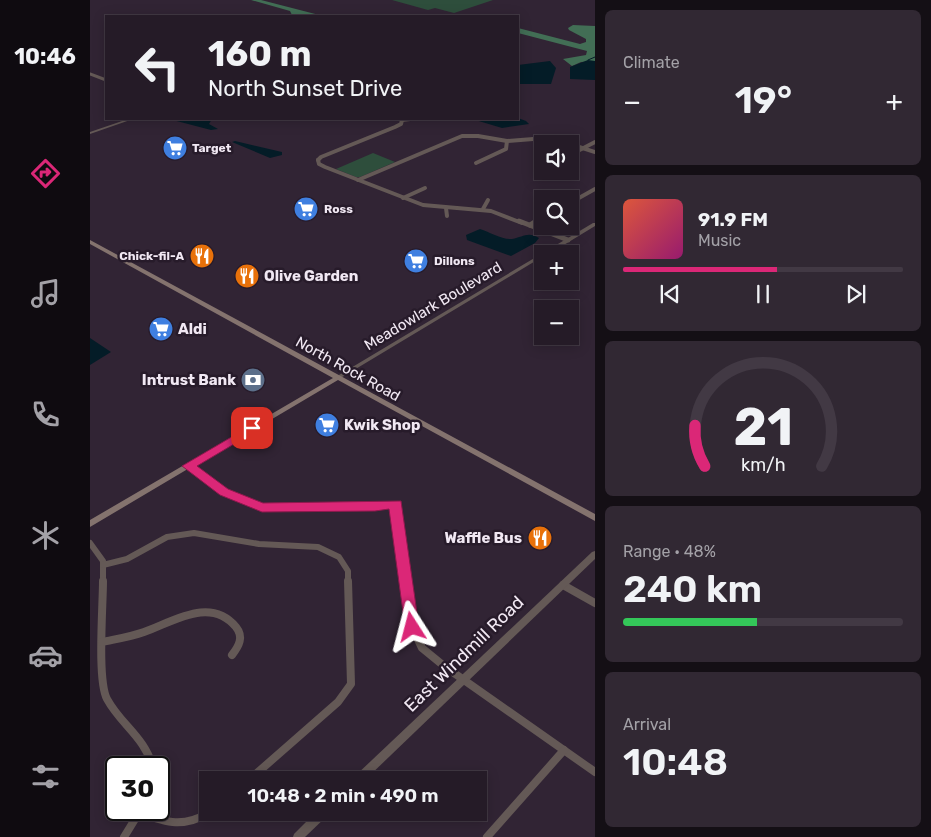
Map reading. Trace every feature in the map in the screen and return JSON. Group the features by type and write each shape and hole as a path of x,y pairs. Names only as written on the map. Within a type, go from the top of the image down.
{"main road":[{"name":"North Rock Road","path":"90,242 595,518"},
{"path":"90,524 337,378"}],"street":[{"path":"90,74 105,80"},
{"path":"90,131 121,120"},
{"path":"90,131 128,120"},
{"path":"401,120 401,124 395,127 316,160 321,165 428,206 483,209 568,240"},
{"path":"358,180 455,137 470,134 507,141 534,138"},
{"path":"476,163 506,149 507,141"},
{"path":"579,150 595,142"},
{"path":"579,147 595,152"},
{"path":"403,198 425,188"},
{"path":"579,198 595,189"},
{"path":"483,209 488,200"},
{"path":"446,208 447,216"},
{"path":"530,225 534,223"},
{"name":"Meadowlark Boulevard","path":"559,245 595,224"},
{"name":"Meadowlark Boulevard","path":"337,378 534,260"},
{"path":"188,466 224,492 262,508 397,504 395,511 412,627 422,648 595,772"},
{"path":"102,565 127,559 167,537 194,533 244,542 318,547 333,552 343,560 348,571 351,684 338,702 259,771"},
{"path":"90,544 100,556 102,565 102,687 105,697 114,712 143,742 151,756"},
{"name":"East Windmill Road","path":"367,771 595,554"},
{"path":"563,585 595,604"},
{"path":"102,642 145,632 184,614 209,612 227,619 240,632 242,637 239,646 232,656"},
{"path":"487,837 564,750"},
{"path":"166,821 174,824 191,822 199,818"},
{"path":"124,837 134,821"},
{"path":"298,837 315,821"}],"green space":[{"path":"251,0 261,0 319,15 292,15 290,11"},
{"path":"392,0 493,0 454,13 435,8 428,10"},
{"path":"573,25 595,26 595,61 581,62 572,66 563,59 586,55 587,51 519,33 519,28 580,44 586,42 586,39 568,28"},
{"path":"373,153 395,162 360,177 336,169"}],"water":[{"path":"588,60 595,61 595,80 570,79 570,67"},
{"path":"550,61 556,68 551,84 519,84 519,65"},
{"path":"519,118 529,124 502,128 475,120 519,120"},
{"path":"173,120 211,120 209,124 218,129 211,130"},
{"path":"235,141 282,152 282,155 270,158 232,142"},
{"path":"480,229 508,239 529,235 539,238 535,243 511,256 467,240 466,235"},
{"path":"90,338 111,352 90,365"}],"waterway":[{"path":"588,60 595,57"}],"place":[{"name":"Target","path":"175,148"},
{"name":"Ross","path":"306,209"},
{"name":"Chick-fil-A","path":"202,256"},
{"name":"Dillons","path":"416,261"},
{"name":"Olive Garden","path":"247,276"},
{"name":"Aldi","path":"161,329"},
{"name":"Intrust Bank","path":"253,380"},
{"name":"Kwik Shop","path":"327,425"},
{"name":"Waffle Bus","path":"540,538"}],"route":[{"path":"252,428 188,466 224,492 239,500 262,508 282,509 397,504 395,511 412,627"}]}
